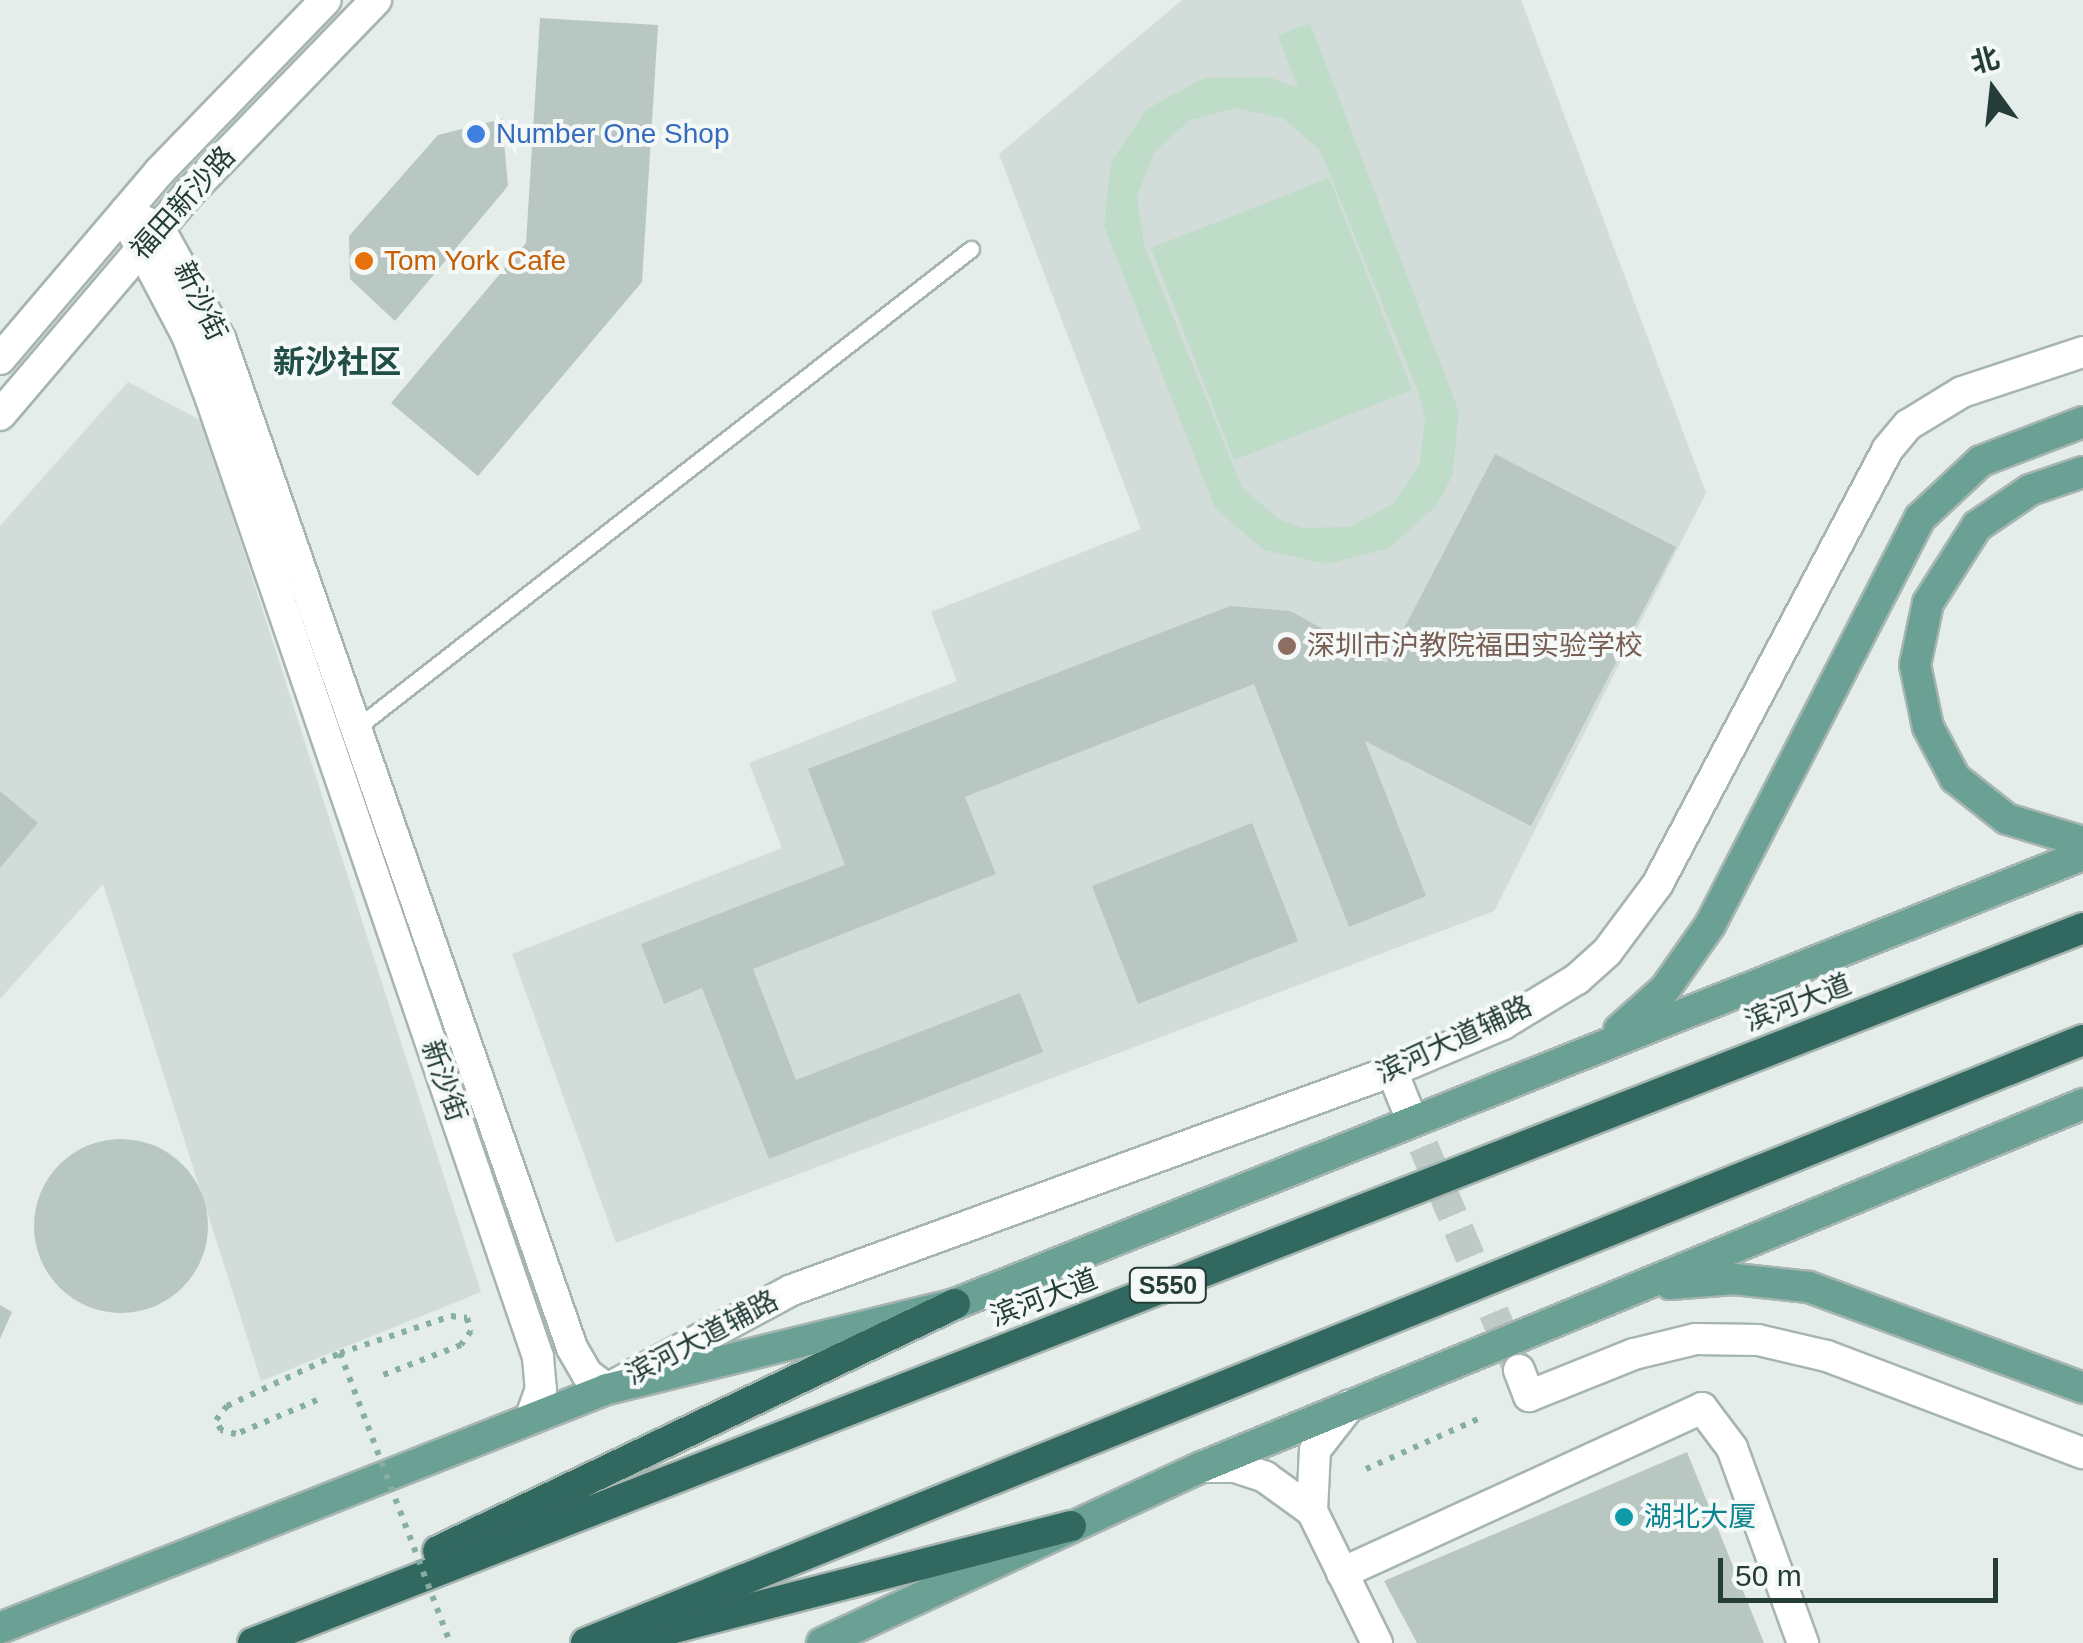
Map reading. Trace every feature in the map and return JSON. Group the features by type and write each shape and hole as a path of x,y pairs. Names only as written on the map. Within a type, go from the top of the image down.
{"highway":[{"name":"滨河大道","path":"249,1643 2083,928"},
{"path":"586,1643 2083,1040"},
{"path":"249,1643 954,1304"},
{"path":"618,1643 1071,1526"}],"main road":[{"path":"1597,1047 1665,989 1710,925 1920,518 1982,461 2083,422"},
{"path":"2083,472 2013,499 1970,535 1928,603 1915,665 1928,727 1955,778 2006,819 2083,842"},
{"name":"滨河大道辅路","path":"0,1628 607,1389 954,1304 2083,854"},
{"path":"822,1643 1202,1468 2083,1104"},
{"path":"1637,1288 1734,1279 1809,1287 2083,1388"}],"street":[{"name":"福田新沙路","path":"0,359 124,212 326,0"},
{"name":"福田新沙路","path":"0,415 149,239 376,0"},
{"path":"124,212 149,239"},
{"name":"新沙街","path":"149,239 221,341 572,1348 587,1374 607,1389"},
{"name":"新沙街","path":"149,239 188,336 538,1358 541,1389 530,1419"},
{"name":"滨河大道辅路","path":"607,1389 792,1290 1392,1072 1503,1024 1577,979 1634,920 1872,474 1908,425 1962,392 2083,352"},
{"path":"1392,1072 1406,1105"},
{"path":"1519,1370 1529,1396 1665,1346 1696,1339 1758,1340 1827,1356 2083,1453"},
{"path":"1350,1405 1315,1450 1312,1511 1376,1643"},
{"path":"1342,1574 1702,1408 1732,1448 1803,1643"},
{"path":"1202,1468 1235,1467 1265,1477 1312,1511"}],"lane":[{"path":"332,754 356,728 971,249"}],"path":[{"path":"317,1400 236,1434 221,1430 216,1420 227,1406 340,1353 451,1316 467,1318 471,1331 462,1344 383,1375"},
{"path":"340,1353 450,1643"},
{"path":"1366,1469 1482,1417"}],"shaded area":[{"name":"深圳市沪教院福田实验学校","path":"1182,0 1521,0 1706,493 1494,911 616,1243 512,954 782,848 749,763 957,681 931,612 1141,529 999,154"},
{"path":"128,382 202,421 481,1292 261,1381 103,884 0,999 0,526"}],"green space":[{"path":"1310,23 1459,412 1452,476 1437,505 1389,548 1327,564 1264,550 1215,508 1104,226 1111,162 1147,109 1204,78 1269,77 1298,88 1278,35","holes":["1237,108 1284,119 1320,150 1425,417 1420,464 1393,504 1350,527 1302,528 1279,519 1242,488 1144,245 1137,197 1154,152 1190,120"]},
{"path":"1329,178 1412,390 1234,460 1151,248"}],"building":[{"path":"540,18 658,25 642,282 478,476 391,403 526,243"},
{"path":"502,119 508,186 395,321 350,279 349,236 438,135"},
{"path":"1495,454 1676,547 1531,826 1365,741 1426,896 1349,927 1254,684 965,797 996,874 753,969 796,1080 1020,993 1043,1052 769,1159 702,988 664,1004 641,944 845,865 808,769 1230,606 1290,611 1386,663"},
{"path":"0,791 38,823 0,868"},
{"path":"1252,823 1298,941 1138,1004 1092,886"},
{"path":"121,1139 154,1146 182,1165 201,1193 208,1226 201,1259 182,1287 154,1306 121,1313 88,1306 60,1287 41,1259 34,1226 41,1193 60,1165 88,1146"},
{"path":"0,1305 12,1312 0,1339"},
{"name":"湖北大厦","path":"1687,1452 1764,1643 1417,1643 1384,1581"}],"tunnel":[{"path":"1406,1105 1516,1365"}],"place":[{"name":"Number One Shop","path":"476,134"},
{"name":"Tom York Cafe","path":"364,261"},
{"name":"深圳市沪教院福田实验学校","path":"1287,646"},
{"name":"湖北大厦","path":"1624,1517"}],"district":[{"name":"新沙社区","path":"337,362"}]}
